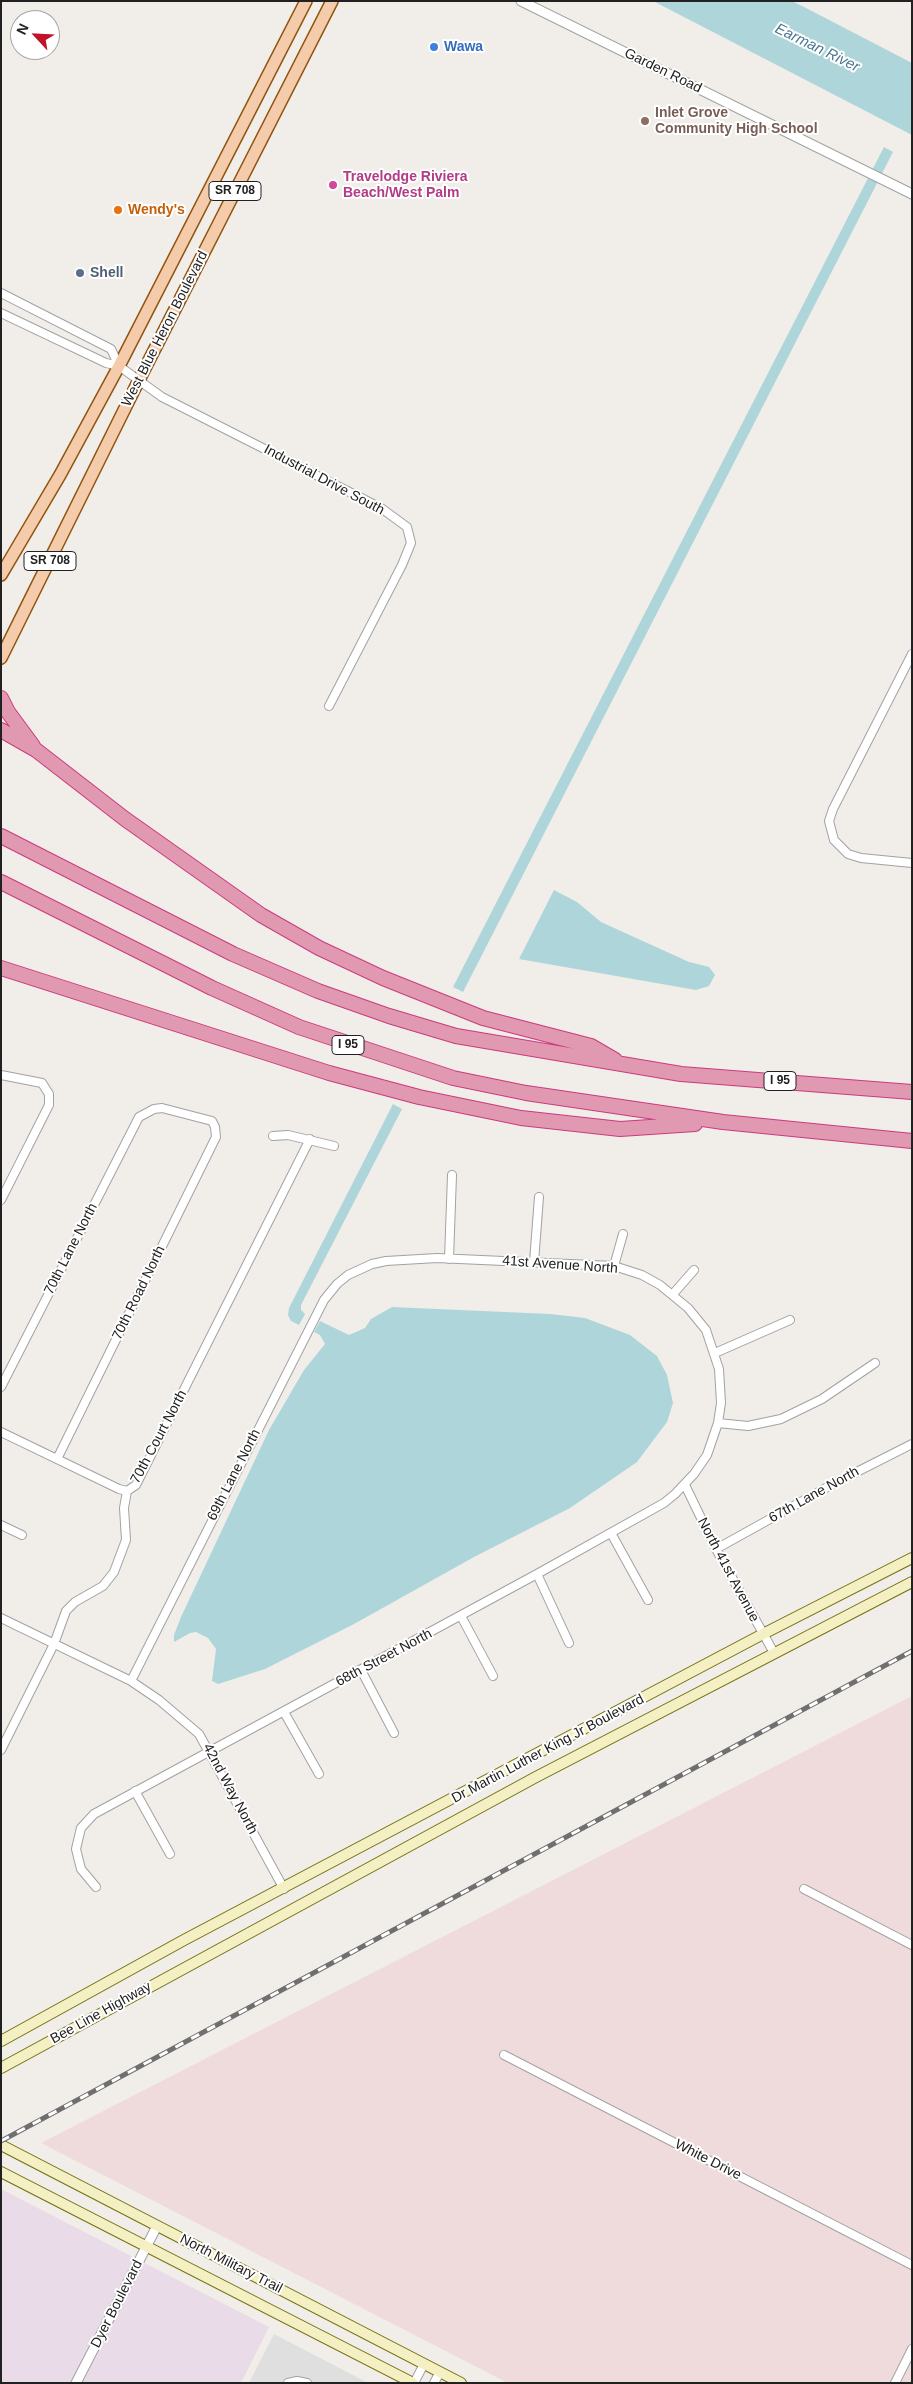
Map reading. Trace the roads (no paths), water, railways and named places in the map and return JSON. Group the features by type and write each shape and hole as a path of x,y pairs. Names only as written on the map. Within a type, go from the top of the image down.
{"highway":[{"path":"1,698 8,712 36,750"},
{"path":"1,730 36,750 125,819 261,915 319,948 383,978 483,1018 590,1046 622,1064"},
{"name":"I 95","path":"1,836 234,954 318,991 389,1016 456,1036 682,1074 912,1092"},
{"name":"I 95","path":"1,882 212,988 299,1027 453,1078 526,1093 723,1122 912,1141"},
{"path":"1,968 329,1073 419,1097 521,1118 620,1129 723,1122"}],"main road":[{"name":"West Blue Heron Boulevard","path":"1,575 60,475 119,366 306,1"},
{"name":"West Blue Heron Boulevard","path":"1,658 139,380 332,1"},
{"name":"Dr Martin Luther King Jr Boulevard","path":"184,1940 284,1889 763,1634 912,1558"},
{"name":"Dr Martin Luther King Jr Boulevard","path":"201,1958 536,1777 912,1582"},
{"name":"Bee Line Highway","path":"1,2041 184,1940"},
{"name":"Bee Line Highway","path":"1,2068 201,1958"},
{"name":"North Military Trail","path":"1,2145 461,2383"},
{"name":"North Military Trail","path":"1,2172 414,2383"}],"street":[{"name":"Garden Road","path":"521,1 912,194"},
{"path":"1,293 111,349 119,366"},
{"path":"1,312 106,363 119,366"},
{"name":"Industrial Drive South","path":"119,366 162,397 381,508 407,527 411,543 402,565 329,706"},
{"path":"912,654 833,809 829,822 834,840 842,850 854,857 912,863"},
{"path":"1,1074 42,1083 49,1094 49,1105 1,1200"},
{"name":"70th Road North","path":"57,1459 216,1137 215,1126 212,1120 162,1108 144,1113"},
{"name":"70th Lane North","path":"1,1387 134,1123 144,1113"},
{"path":"273,1136 288,1135 334,1146"},
{"name":"70th Court North","path":"1,1750 54,1644 66,1611 75,1602 103,1586 114,1572 126,1540 124,1508 126,1491 136,1485 310,1139"},
{"path":"449,1259 452,1175"},
{"path":"534,1262 539,1197"},
{"path":"614,1266 623,1234"},
{"name":"41st Avenue North","path":"348,1276 359,1269 386,1261 449,1259 614,1266 642,1275 673,1294 702,1324 715,1352 721,1382 718,1423 711,1449 685,1485"},
{"path":"673,1294 694,1270"},
{"name":"69th Lane North","path":"131,1681 320,1308 333,1289 348,1276"},
{"path":"715,1352 790,1320"},
{"path":"718,1423 755,1425 789,1416 822,1399 875,1363"},
{"path":"1,1432 126,1491"},
{"name":"67th Lane North","path":"716,1549 833,1484 912,1444"},
{"name":"68th Street North","path":"96,1887 82,1870 76,1856 76,1842 82,1828 94,1814 664,1504 685,1485"},
{"name":"North 41st Avenue","path":"685,1485 716,1549 774,1653"},
{"path":"1,1525 22,1535"},
{"path":"611,1533 648,1600"},
{"path":"538,1574 569,1643"},
{"path":"461,1616 493,1676"},
{"name":"42nd Way North","path":"1,1618 131,1681 182,1718 204,1739 284,1889"},
{"path":"361,1670 394,1733"},
{"path":"284,1712 319,1774"},
{"path":"135,1791 170,1854"},
{"path":"804,1889 912,1945"},
{"name":"White Drive","path":"504,2055 912,2265"},
{"name":"Dyer Boulevard","path":"76,2383 157,2226"},
{"path":"894,2383 912,2349"},
{"path":"414,2383 424,2364"},
{"path":"434,2383 440,2372"},
{"path":"288,2383 297,2381 307,2383"}],"water":[{"name":"Earman River","path":"653,1 792,1 808,9 912,63 912,135"},
{"path":"884,147 893,152 463,992 453,987"},
{"path":"554,890 577,902 601,922 689,962 709,967 715,975 709,986 696,990 519,959"},
{"path":"393,1104 402,1109 301,1305 301,1310 305,1314 299,1325 291,1321 288,1315 289,1308"},
{"path":"392,1307 550,1314 585,1318 630,1335 657,1356 667,1375 673,1403 667,1422 637,1462 570,1508 474,1557 354,1624 265,1669 218,1684 212,1681 216,1649 208,1638 196,1632 190,1633 174,1642 174,1635 181,1617 269,1430 304,1370 325,1344 320,1335 314,1332 320,1321 349,1335 365,1328 371,1319"}],"railway":[{"path":"1,2141 912,1651"}],"place":[{"name":"Wawa","path":"434,47"},
{"name":"Inlet Grove Community High School","path":"645,121"},
{"name":"Travelodge Riviera Beach/West Palm","path":"333,185"},
{"name":"Wendy's","path":"118,210"},
{"name":"Shell","path":"80,273"}]}
